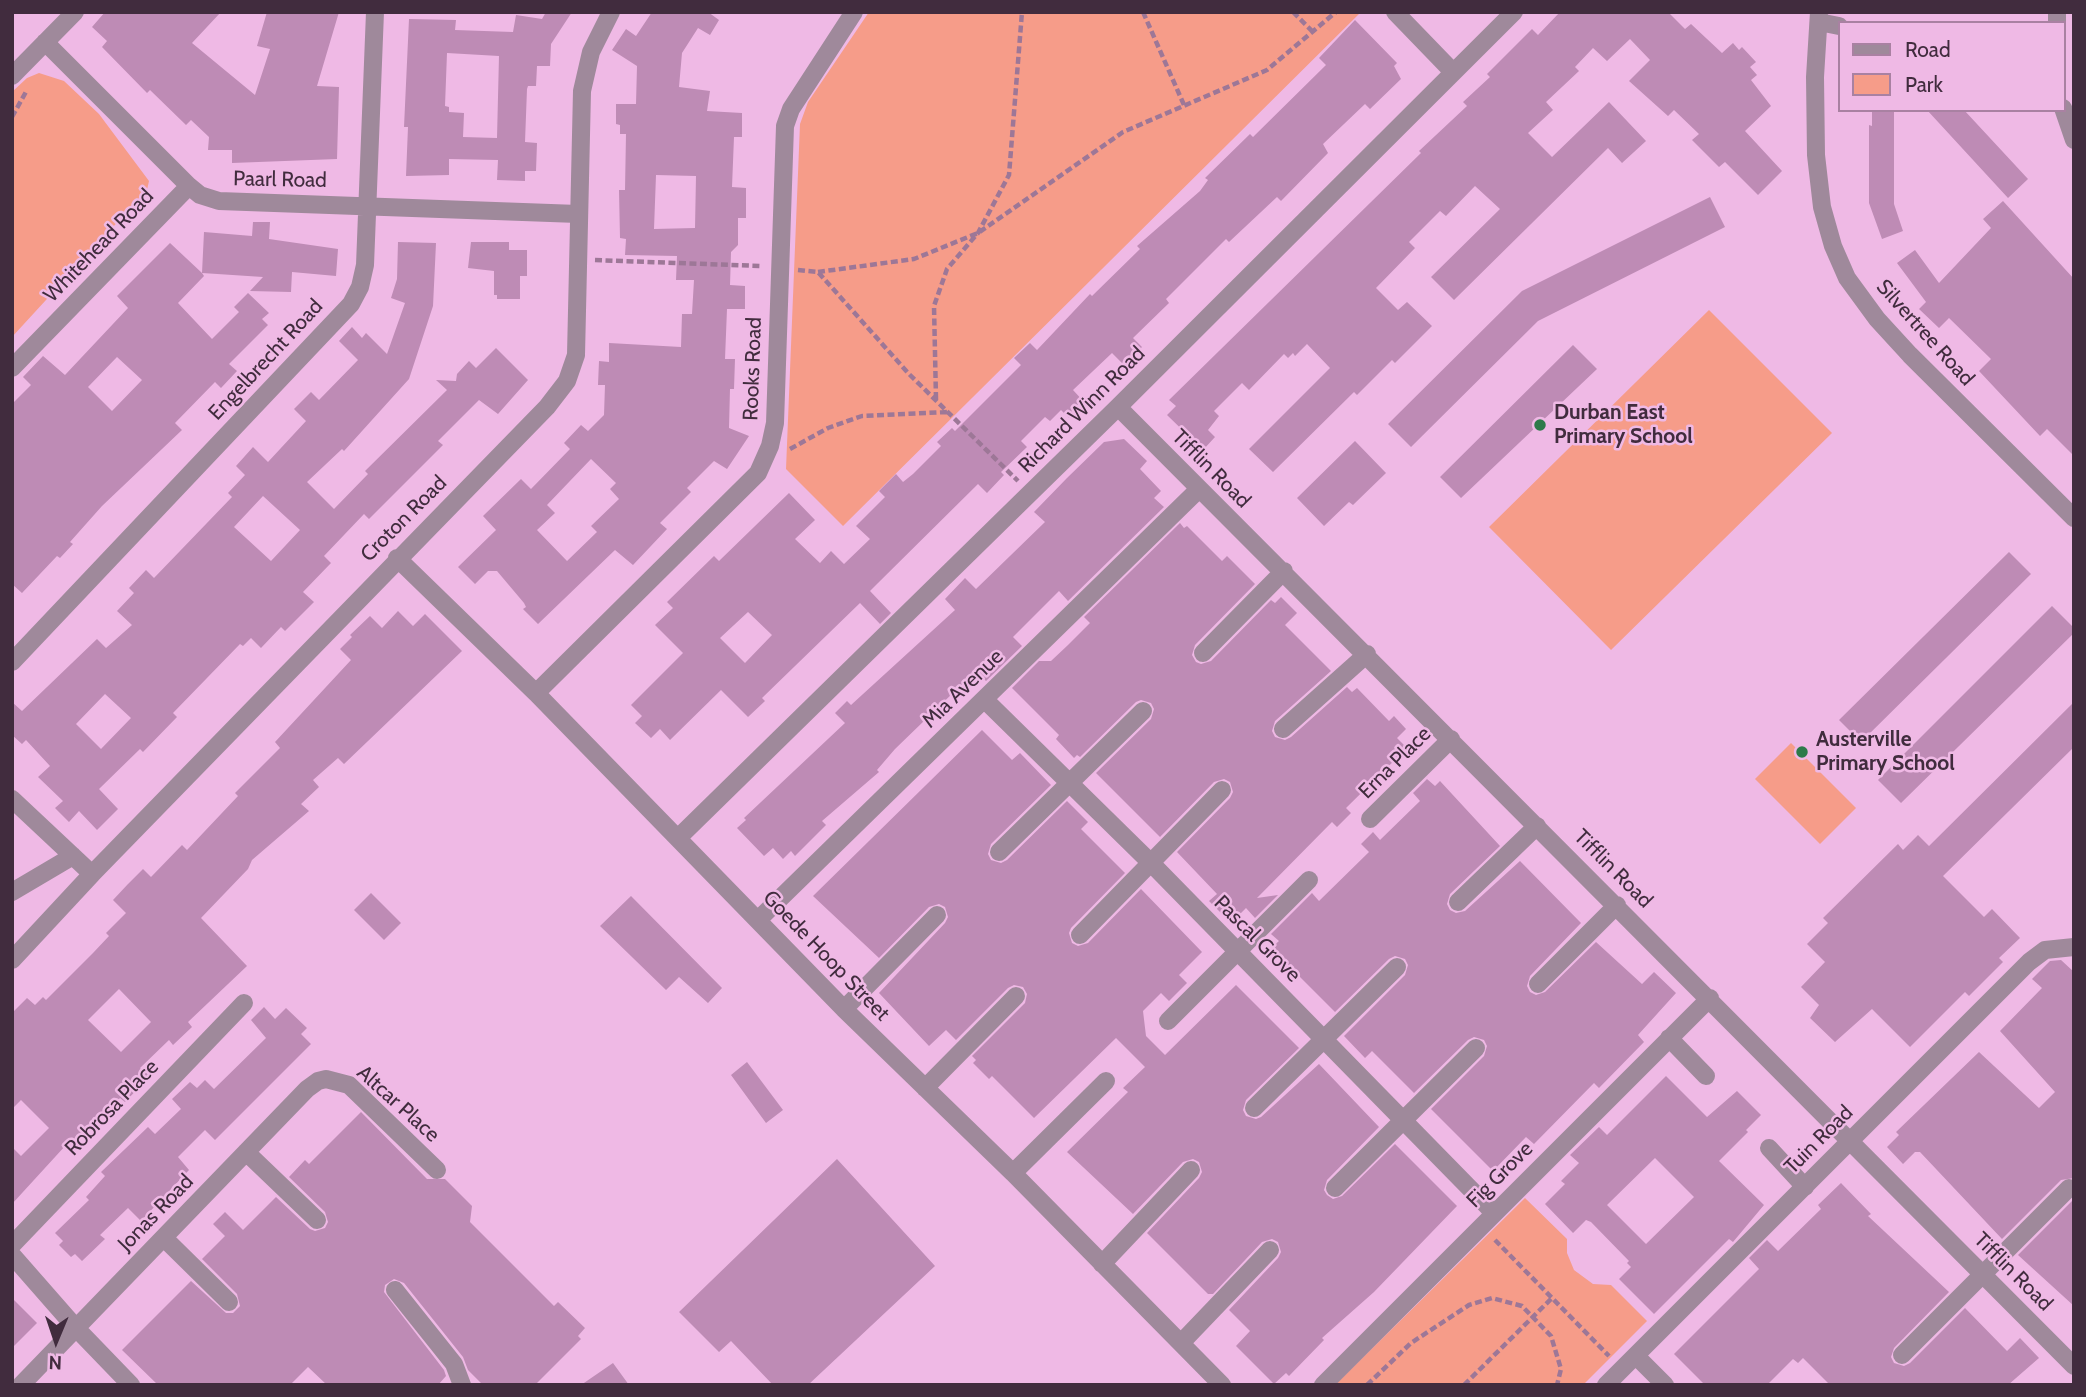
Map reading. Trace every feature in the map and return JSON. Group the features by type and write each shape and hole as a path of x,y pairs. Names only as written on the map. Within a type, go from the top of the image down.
{"street":[{"path":"12,76 75,12"},
{"name":"Engelbrecht Road","path":"12,662 351,304 360,286 365,265 375,12"},
{"name":"Croton Road","path":"12,960 397,558 547,407 567,381 576,355 582,91 591,52 611,12"},
{"name":"Rooks Road","path":"536,693 740,494 763,463 775,423 785,126 791,108 854,12"},
{"path":"1395,12 1453,72"},
{"name":"Richard Winn Road","path":"679,837 1030,494 1514,12"},
{"path":"1818,15 1838,25"},
{"name":"Silvertree Road","path":"1818,15 1816,155 1822,207 1833,246 1847,278 1877,319 1910,355 2074,518"},
{"name":"Paarl Road","path":"45,42 200,195 219,201 367,204 578,214"},
{"path":"2064,112 2074,140"},
{"name":"Whitehead Road","path":"12,368 189,186"},
{"name":"Tifflin Road","path":"1118,407 2074,1366"},
{"name":"Mia Avenue","path":"759,919 1198,490"},
{"name":"Goede Hoop Street","path":"397,558 536,693 844,1009 1013,1173 1222,1385"},
{"path":"1203,653 1284,571"},
{"path":"1283,729 1367,654"},
{"name":"Pascal Grove","path":"985,700 1151,863 1494,1213"},
{"path":"999,852 1143,711"},
{"name":"Erna Place","path":"1370,819 1451,739"},
{"path":"1080,935 1222,790"},
{"path":"12,799 92,874"},
{"path":"1458,902 1537,827"},
{"path":"12,892 73,856"},
{"path":"1168,1021 1239,953 1309,880"},
{"path":"1538,984 1617,905"},
{"path":"844,1009 937,915"},
{"name":"Tuin Road","path":"1606,1385 2029,962 2045,950 2074,947"},
{"path":"1254,1108 1397,967"},
{"path":"925,1088 1016,996"},
{"name":"Fig Grove","path":"1323,1385 1710,998"},
{"name":"Robrosa Place","path":"12,1245 244,1003"},
{"path":"1669,1038 1706,1076"},
{"path":"1335,1188 1476,1048"},
{"name":"Jonas Road","path":"22,1385 307,1089 326,1079"},
{"name":"Altcar Place","path":"326,1079 349,1085 437,1170"},
{"path":"1013,1173 1106,1081"},
{"path":"1769,1148 1804,1186"},
{"path":"246,1152 317,1220"},
{"path":"1102,1264 1191,1170"},
{"path":"1902,1355 2069,1188"},
{"path":"164,1238 229,1302"},
{"path":"1181,1343 1270,1250"},
{"path":"12,1255 131,1385"},
{"path":"395,1290 454,1364 462,1385"},
{"path":"1636,1356 1665,1385"}],"path":[{"path":"936,400 933,322 936,297 947,270 978,233 1009,175 1022,12"},
{"path":"1143,12 1184,104"},
{"path":"1293,12 1313,32"},
{"path":"577,259 754,264 818,272 914,259 978,233 1123,132 1267,70 1336,12"},
{"path":"818,272 853,314 1030,494"},
{"path":"763,463 828,428 862,416 949,412"},
{"path":"1481,1226 1622,1369"},
{"path":"1464,1385 1552,1298"},
{"path":"1367,1385 1411,1343 1481,1299 1506,1299 1522,1306 1551,1336 1561,1369 1557,1385"}],"green space":[{"path":"869,12 1361,12 843,526 786,469 800,124 808,102"},
{"path":"39,73 64,81 99,114 149,181 147,190 12,337 12,92 27,78"},
{"path":"1709,310 1832,433 1611,650 1489,527"},
{"path":"1791,743 1856,808 1820,844 1755,779"},
{"path":"1525,1198 1567,1239 1567,1253 1574,1270 1593,1284 1611,1285 1647,1321 1583,1385 1335,1385"}],"building":[{"path":"105,12 221,12 192,43 255,95 270,49 257,46 267,12 339,12 317,86 339,87 337,159 232,163 232,150 208,150 209,137 191,120 186,125 150,90 147,93 102,47 107,41 92,27"},
{"path":"546,12 572,12 551,44 550,66 537,66 536,86 528,86 527,89 525,142 537,143 536,171 525,171 525,181 497,180 498,160 449,159 449,175 406,176 408,127 404,127 409,19 456,20 455,30 513,32 516,15 542,19","holes":["447,53 499,56 497,138 463,137 464,113 449,112 449,107 445,106"]},
{"path":"652,12 708,12 719,20 710,35 698,28 682,53 679,87 710,91 707,111 742,113 742,137 734,137 732,187 746,188 746,218 738,218 738,245 731,252 730,285 745,286 745,309 727,309 725,359 735,359 734,389 730,389 729,428 749,436 727,469 714,461 687,488 691,492 660,523 667,529 633,565 615,550 538,624 523,609 526,607 524,603 497,571 488,571 475,584 458,567 496,530 483,516 521,479 531,489 570,449 564,443 581,425 588,431 604,415 605,385 598,385 599,361 609,362 609,343 681,347 682,314 692,314 694,280 676,280 677,256 625,255 626,239 620,238 619,190 625,190 626,134 620,134 620,125 616,124 616,104 636,104 637,66 612,50 626,29 636,36","holes":["656,175 696,176 695,228 654,229","591,459 616,483 610,489 619,499 591,526 597,532 567,561 537,530 555,513 547,505"]},
{"path":"1560,12 1668,12 1685,29 1691,24 1722,53 1733,43 1739,50 1742,47 1756,62 1750,67 1757,75 1751,80 1771,106 1745,131 1782,171 1758,195 1725,162 1719,167 1692,140 1699,134 1674,110 1668,116 1629,81 1650,60 1630,39 1607,61 1593,48 1575,67 1579,71 1546,102 1553,110 1528,133 1552,157 1609,102 1646,141 1622,163 1608,148 1454,300 1431,277 1500,209 1475,186 1446,216 1440,211 1409,242 1415,248 1376,288 1398,310 1407,302 1432,326 1395,363 1392,360 1357,395 1354,392 1273,472 1249,449 1330,368 1307,344 1295,356 1293,353 1288,358 1284,354 1249,390 1242,383 1214,411 1219,416 1208,430 1215,437 1203,450 1167,415 1176,406 1169,400 1467,106 1463,102 1490,77 1487,74 1532,29 1538,35"},
{"path":"1355,20 1397,63 1394,66 1401,79 1370,109 1365,104 1323,144 1328,153 1281,201 1277,197 1229,242 1226,239 1166,299 1169,303 1133,338 1142,347 1124,365 1112,353 1073,390 1085,403 1069,418 1061,410 1050,421 1045,417 1021,441 1027,447 1001,472 1004,475 987,493 978,484 870,591 891,613 880,624 860,603 762,698 765,701 748,717 721,690 670,740 660,729 651,738 635,723 642,716 631,705 683,653 655,625 673,608 667,602 714,556 719,561 789,493 815,520 795,539 820,563 831,551 844,564 870,539 856,526 885,497 879,491 896,474 903,482 913,474 941,446 937,442 952,428 955,431 1021,365 1014,358 1030,343 1037,350 1090,294 1092,296 1140,249 1137,246 1200,191 1208,180 1205,178 1250,134 1253,137 1326,65 1319,58","holes":["748,612 772,635 745,663 720,638"]},
{"path":"1872,112 1894,112 1894,204 1903,231 1882,239 1869,203 1869,125 1872,126"},
{"path":"1929,112 1966,112 2028,179 2008,198"},
{"path":"1710,197 1725,227 1538,321 1411,447 1388,424 1522,291"},
{"path":"2003,201 2074,279 2074,456 2047,429 2040,436 1979,371 1991,359 1949,318 1939,328 1919,309 1926,302 1897,263 1915,250 1939,283 1991,228 1983,219"},
{"path":"253,222 270,222 269,239 338,249 336,276 292,272 291,292 250,291 263,277 202,273 204,232 252,236"},
{"path":"398,242 436,243 433,306 409,379 344,451 342,449 307,482 334,509 368,474 365,471 447,390 436,380 456,381 457,374 469,361 476,368 496,348 528,380 498,414 479,400 438,441 443,445 369,519 364,514 324,556 331,563 303,592 314,602 285,631 281,627 261,648 251,638 243,646 240,644 173,713 177,717 143,752 140,749 99,789 118,809 97,830 79,811 69,822 55,808 63,801 38,777 50,766 26,740 22,744 12,735 12,702 22,711 97,639 106,648 132,625 117,611 134,593 129,588 146,570 154,578 232,497 228,493 245,475 236,466 253,447 268,462 306,421 294,409 311,392 319,400 358,360 339,341 352,327 362,338 366,333 387,354 405,303 391,298 397,279","holes":["263,496 300,530 271,561 234,527","105,694 131,718 101,749 76,724"]},
{"path":"471,242 509,242 509,250 527,250 527,276 520,276 520,299 497,299 497,295 494,295 494,271 468,268"},
{"path":"170,243 204,276 178,303 212,339 239,312 234,307 248,293 269,313 262,319 268,325 229,364 237,371 221,388 215,382 175,423 182,430 102,506 70,542 73,544 60,558 57,556 22,593 12,584 12,404 31,385 23,377 43,356 65,375 128,308 117,296","holes":["117,357 142,380 112,411 88,387"]},
{"path":"1573,345 1597,369 1461,498 1440,477"},
{"path":"1124,439 1147,461 1140,469 1161,491 1154,498 1164,507 1068,601 1059,591 1013,637 1022,646 986,681 977,672 955,691 895,749 877,770 879,772 822,821 826,825 795,856 791,851 783,859 773,848 764,856 737,828 746,820 744,818 845,723 835,713 847,701 851,705 955,610 945,599 965,578 976,589 1045,522 1034,512 1067,478 1104,442"},
{"path":"1355,441 1386,473 1353,505 1349,502 1324,526 1297,498"},
{"path":"1180,523 1184,528 1187,526 1222,561 1227,556 1255,584 1195,645 1192,655 1196,662 1201,664 1211,661 1271,600 1275,603 1281,597 1297,613 1285,625 1331,671 1275,721 1272,731 1275,737 1285,740 1291,737 1347,687 1352,692 1357,688 1389,721 1394,716 1406,729 1397,738 1407,748 1346,808 1351,813 1337,827 1332,822 1257,898 1278,895 1255,918 1246,908 1231,923 1209,901 1217,894 1177,852 1230,798 1233,792 1230,782 1224,779 1214,782 1160,837 1096,773 1151,719 1154,709 1151,703 1141,700 1136,702 1080,757 1077,755 1074,758 1056,739 1059,735 1012,688 1039,661 1051,661 1068,645 1090,623 1084,617"},
{"path":"2009,552 2031,574 1861,742 1839,720"},
{"path":"2052,606 2074,628 2074,633 1901,803 1878,780"},
{"path":"398,611 413,626 425,614 462,651 344,764 338,758 313,780 319,787 301,804 309,811 252,860 248,869 201,918 247,966 188,1022 192,1027 173,1045 169,1040 140,1068 150,1076 125,1102 120,1098 71,1149 66,1145 12,1204 12,1147 21,1156 49,1128 21,1100 12,1109 12,1013 27,998 35,1005 43,997 46,1000 109,936 106,933 126,913 113,900 128,884 143,869 151,877 182,845 187,850 238,796 235,793 280,748 275,742 351,660 340,649 352,637 350,635 370,616 382,628","holes":["119,989 151,1022 121,1052 88,1020"]},
{"path":"2074,702 2074,747 1943,876 1984,917 1992,909 2020,938 1999,958 2003,962 1969,996 1965,992 1910,1047 1872,1009 1835,1042 1810,1018 1819,1005 1801,987 1825,962 1807,944 1828,923 1823,918 1898,844 1903,850 1918,835 1929,846"},
{"path":"982,730 1012,760 1020,753 1051,785 991,844 988,854 991,860 1001,863 1007,860 1067,801 1088,822 1081,829 1125,873 1071,928 1069,933 1072,943 1078,946 1088,943 1141,889 1202,952 1179,975 1187,983 1169,1001 1161,993 1143,1011 1146,1036 1165,1055 1236,985 1299,1048 1246,1100 1243,1110 1246,1116 1256,1119 1261,1117 1319,1064 1379,1127 1327,1180 1324,1190 1327,1195 1333,1199 1342,1196 1395,1144 1457,1206 1374,1292 1322,1338 1324,1340 1289,1376 1286,1373 1274,1384 1236,1346 1250,1331 1229,1310 1278,1258 1281,1252 1278,1242 1272,1239 1262,1242 1213,1294 1208,1294 1147,1233 1199,1178 1202,1172 1199,1162 1193,1159 1183,1162 1133,1214 1067,1152 1128,1092 1123,1088 1145,1067 1116,1038 1034,1118 992,1076 989,1079 973,1063 976,1060 972,1056 1025,1003 1027,994 1023,987 1014,985 1008,988 956,1040 946,1030 929,1046 879,993 945,923 948,917 945,907 939,904 929,907 879,958 813,896"},
{"path":"1427,779 1435,786 1440,781 1500,846 1450,894 1447,904 1450,910 1456,913 1465,911 1520,861 1581,923 1530,976 1527,986 1530,992 1536,995 1545,992 1596,942 1642,984 1654,972 1676,993 1638,1035 1644,1042 1599,1088 1594,1083 1534,1144 1526,1137 1493,1171 1431,1109 1484,1056 1487,1046 1484,1040 1474,1037 1468,1040 1414,1093 1372,1051 1365,1058 1344,1036 1405,975 1408,965 1405,959 1395,956 1389,959 1335,1012 1271,948 1279,941 1271,934 1312,893 1319,901 1369,852 1361,844 1373,832 1380,840 1420,801 1413,793"},
{"path":"371,893 401,923 384,940 354,910"},
{"path":"631,896 722,988 708,1003 679,977 666,990 600,926"},
{"path":"2061,960 2074,972 2074,1178 2061,1180 2002,1239 1920,1152 1915,1152 1903,1164 1887,1147 1899,1135 1896,1132 1979,1052 2039,1108 2055,1092 2000,1031 2042,988 2032,979 2050,961"},
{"path":"264,1007 275,1019 286,1008 307,1028 301,1034 311,1044 215,1140 205,1130 178,1157 189,1170 141,1221 128,1208 100,1235 105,1239 82,1261 75,1254 71,1257 59,1245 63,1241 55,1233 89,1200 86,1197 105,1176 101,1172 148,1127 155,1134 181,1109 172,1099 190,1082 197,1088 205,1080 214,1089 266,1038 251,1020"},
{"path":"747,1062 783,1110 766,1123 731,1075"},
{"path":"1666,1076 1707,1117 1737,1091 1761,1115 1719,1161 1764,1205 1733,1242 1729,1239 1654,1314 1619,1279 1631,1267 1627,1263 1629,1261 1591,1222 1586,1220 1573,1233 1545,1204 1565,1184 1561,1181 1579,1163 1570,1155 1599,1127 1607,1135","holes":["1655,1158 1694,1197 1646,1244 1607,1205"]},
{"path":"361,1112 427,1179 445,1179 472,1206 470,1222 554,1306 558,1302 585,1328 578,1336 581,1339 535,1385 483,1385 468,1370 463,1357 404,1283 394,1279 385,1285 384,1292 444,1370 446,1376 438,1385 327,1385 308,1367 290,1385 158,1385 122,1350 191,1281 226,1313 233,1313 240,1306 237,1294 202,1259 225,1236 213,1224 225,1212 243,1230 276,1197 310,1229 315,1231 325,1228 328,1222 325,1212 289,1177 305,1160 309,1164"},
{"path":"837,1159 935,1266 808,1385 773,1385 731,1341 719,1352 679,1312"},
{"path":"1841,1183 1871,1214 1868,1216 1949,1292 1894,1348 1891,1357 1894,1363 1904,1366 1910,1363 1965,1308 2007,1351 2020,1338 2039,1358 2008,1385 1830,1385 1803,1358 1798,1363 1793,1359 1767,1385 1705,1385 1674,1354 1759,1269 1749,1258 1767,1240 1778,1251 1821,1209 1818,1205"},
{"path":"2074,1199 2074,1306 2018,1255"},
{"path":"12,1298 37,1323 12,1348"},
{"path":"613,1363 629,1385 581,1385"}],"place":[{"name":"Durban East Primary School","path":"1540,425"},
{"name":"Austerville Primary School","path":"1802,752"}]}
